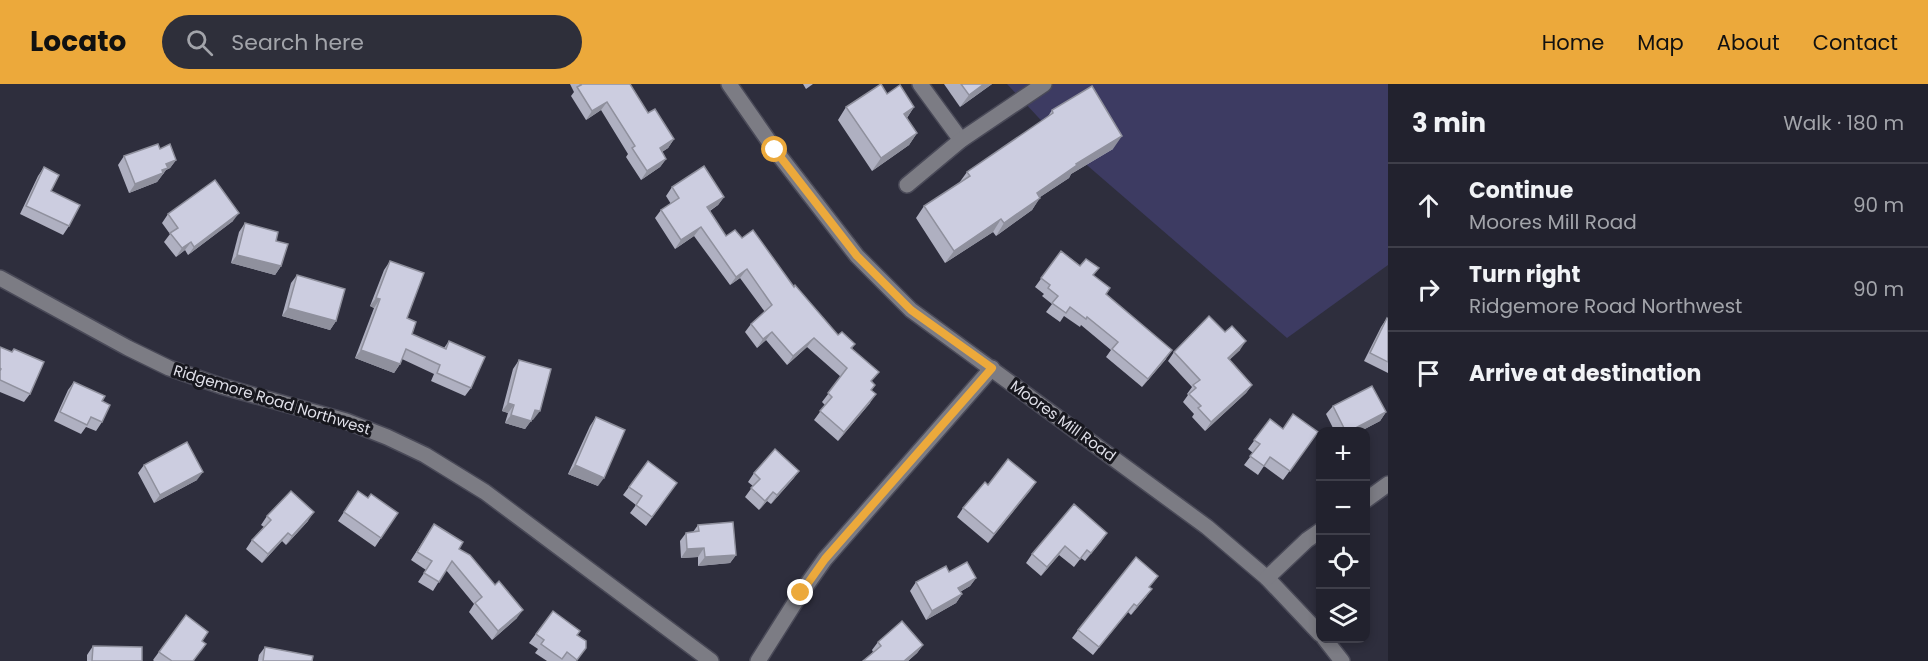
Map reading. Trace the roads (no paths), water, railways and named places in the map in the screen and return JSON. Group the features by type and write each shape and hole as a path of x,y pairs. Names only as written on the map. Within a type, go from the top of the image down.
{"street":[{"name":"Moores Mill Road","path":"729,84 775,150 857,256 911,310 1207,526 1268,578 1316,630"},
{"path":"920,84 961,140"},
{"path":"907,184 961,140 1044,84"},
{"name":"Ridgemore Road Northwest","path":"0,278 169,368 221,386 346,421 425,455 485,492 711,661"},
{"path":"758,661 825,559 992,368"},
{"path":"1370,497 1388,484"},
{"path":"1268,578 1316,534"},
{"path":"1327,643 1342,661"}]}
